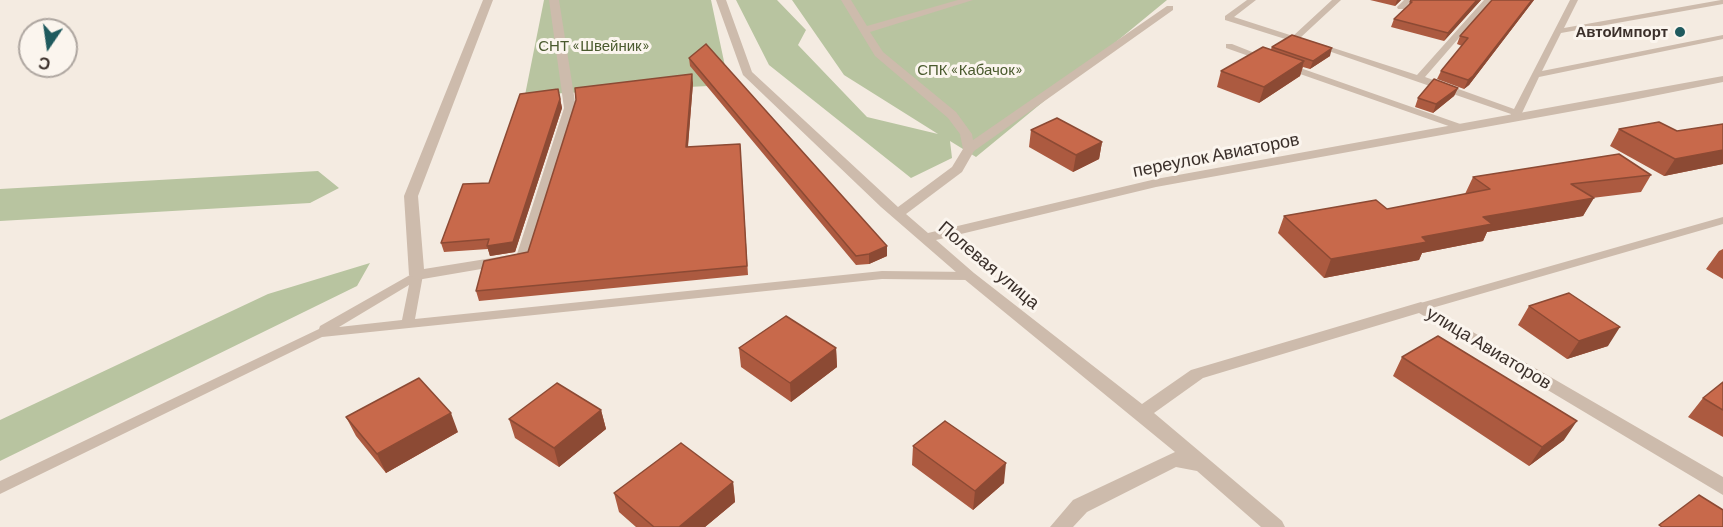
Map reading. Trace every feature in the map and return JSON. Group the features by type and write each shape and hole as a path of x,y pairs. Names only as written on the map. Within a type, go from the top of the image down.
{"street":[{"path":"488,0 411,196 417,275 523,258 570,108 554,0"},
{"name":"Полевая улица","path":"721,0 747,74 969,276 1142,413 1275,527"},
{"path":"846,0 879,54 951,115 966,134 969,149"},
{"path":"866,30 968,0"},
{"path":"898,213 957,169 969,149 1170,8"},
{"name":"переулок Авиаторов","path":"926,238 1156,183 1723,79"},
{"name":"улица Авиаторов","path":"1142,413 1197,374 1421,307 1723,487"},
{"path":"1060,527 1080,506 1174,459 1199,464"}],"lane":[{"path":"1252,0 1228,18 1419,78 1515,116 1574,0"},
{"path":"1294,39 1336,0"},
{"path":"1401,7 1408,0"},
{"path":"1419,78 1488,0"},
{"path":"1559,31 1723,2"},
{"path":"1536,75 1723,38"},
{"path":"1229,46 1463,128"},
{"path":"1421,307 1723,220"},
{"path":"408,322 417,275"},
{"path":"0,488 319,333 417,275"},
{"path":"319,333 408,322 882,275 969,276"}],"green space":[{"name":"СНТ «Швейник»","path":"544,0 711,0 729,85 525,95"},
{"name":"СПК «Кабачок»","path":"736,0 777,0 806,30 798,45 867,117 938,134 844,75 792,0 1167,0 976,157 950,141 952,158 911,178 769,65"},
{"path":"318,171 339,188 310,203 0,221 0,189"},
{"path":"370,263 357,286 0,461 0,420 268,294"}],"building":[{"path":"1411,0 1477,0 1448,33 1394,19 1412,2"},
{"path":"1492,0 1532,0 1468,80 1441,71 1468,38 1460,36"},
{"path":"1292,35 1332,48 1313,61 1272,47"},
{"path":"706,44 887,246 869,254 856,256 689,58"},
{"path":"1263,47 1304,61 1264,87 1221,71"},
{"path":"692,74 686,147 740,144 747,266 476,291 484,261 528,252 576,100 575,88"},
{"path":"1434,79 1458,88 1436,104 1418,98"},
{"path":"558,89 560,99 513,242 487,246 489,239 441,243 463,184 489,183 520,94"},
{"path":"1057,118 1102,142 1076,155 1031,130"},
{"path":"1659,122 1677,131 1723,124 1723,150 1675,159 1619,129"},
{"path":"1619,154 1651,175 1571,184 1594,198 1483,217 1492,224 1422,237 1427,242 1331,259 1284,216 1376,200 1387,209 1490,189 1473,177"},
{"path":"1569,293 1620,327 1579,341 1529,306"},
{"path":"786,316 836,348 790,383 739,348"},
{"path":"1438,336 1577,421 1542,447 1402,357"},
{"path":"419,378 451,413 377,454 346,417"},
{"path":"1723,382 1723,410 1703,398"},
{"path":"557,383 601,410 554,448 509,419"},
{"path":"945,421 1006,463 975,491 913,446"},
{"path":"681,443 733,482 679,527 654,527 614,493"},
{"path":"1699,495 1723,510 1723,527 1662,527 1659,525"}],"place":[{"name":"АвтоИмпорт","path":"1680,32"}]}
